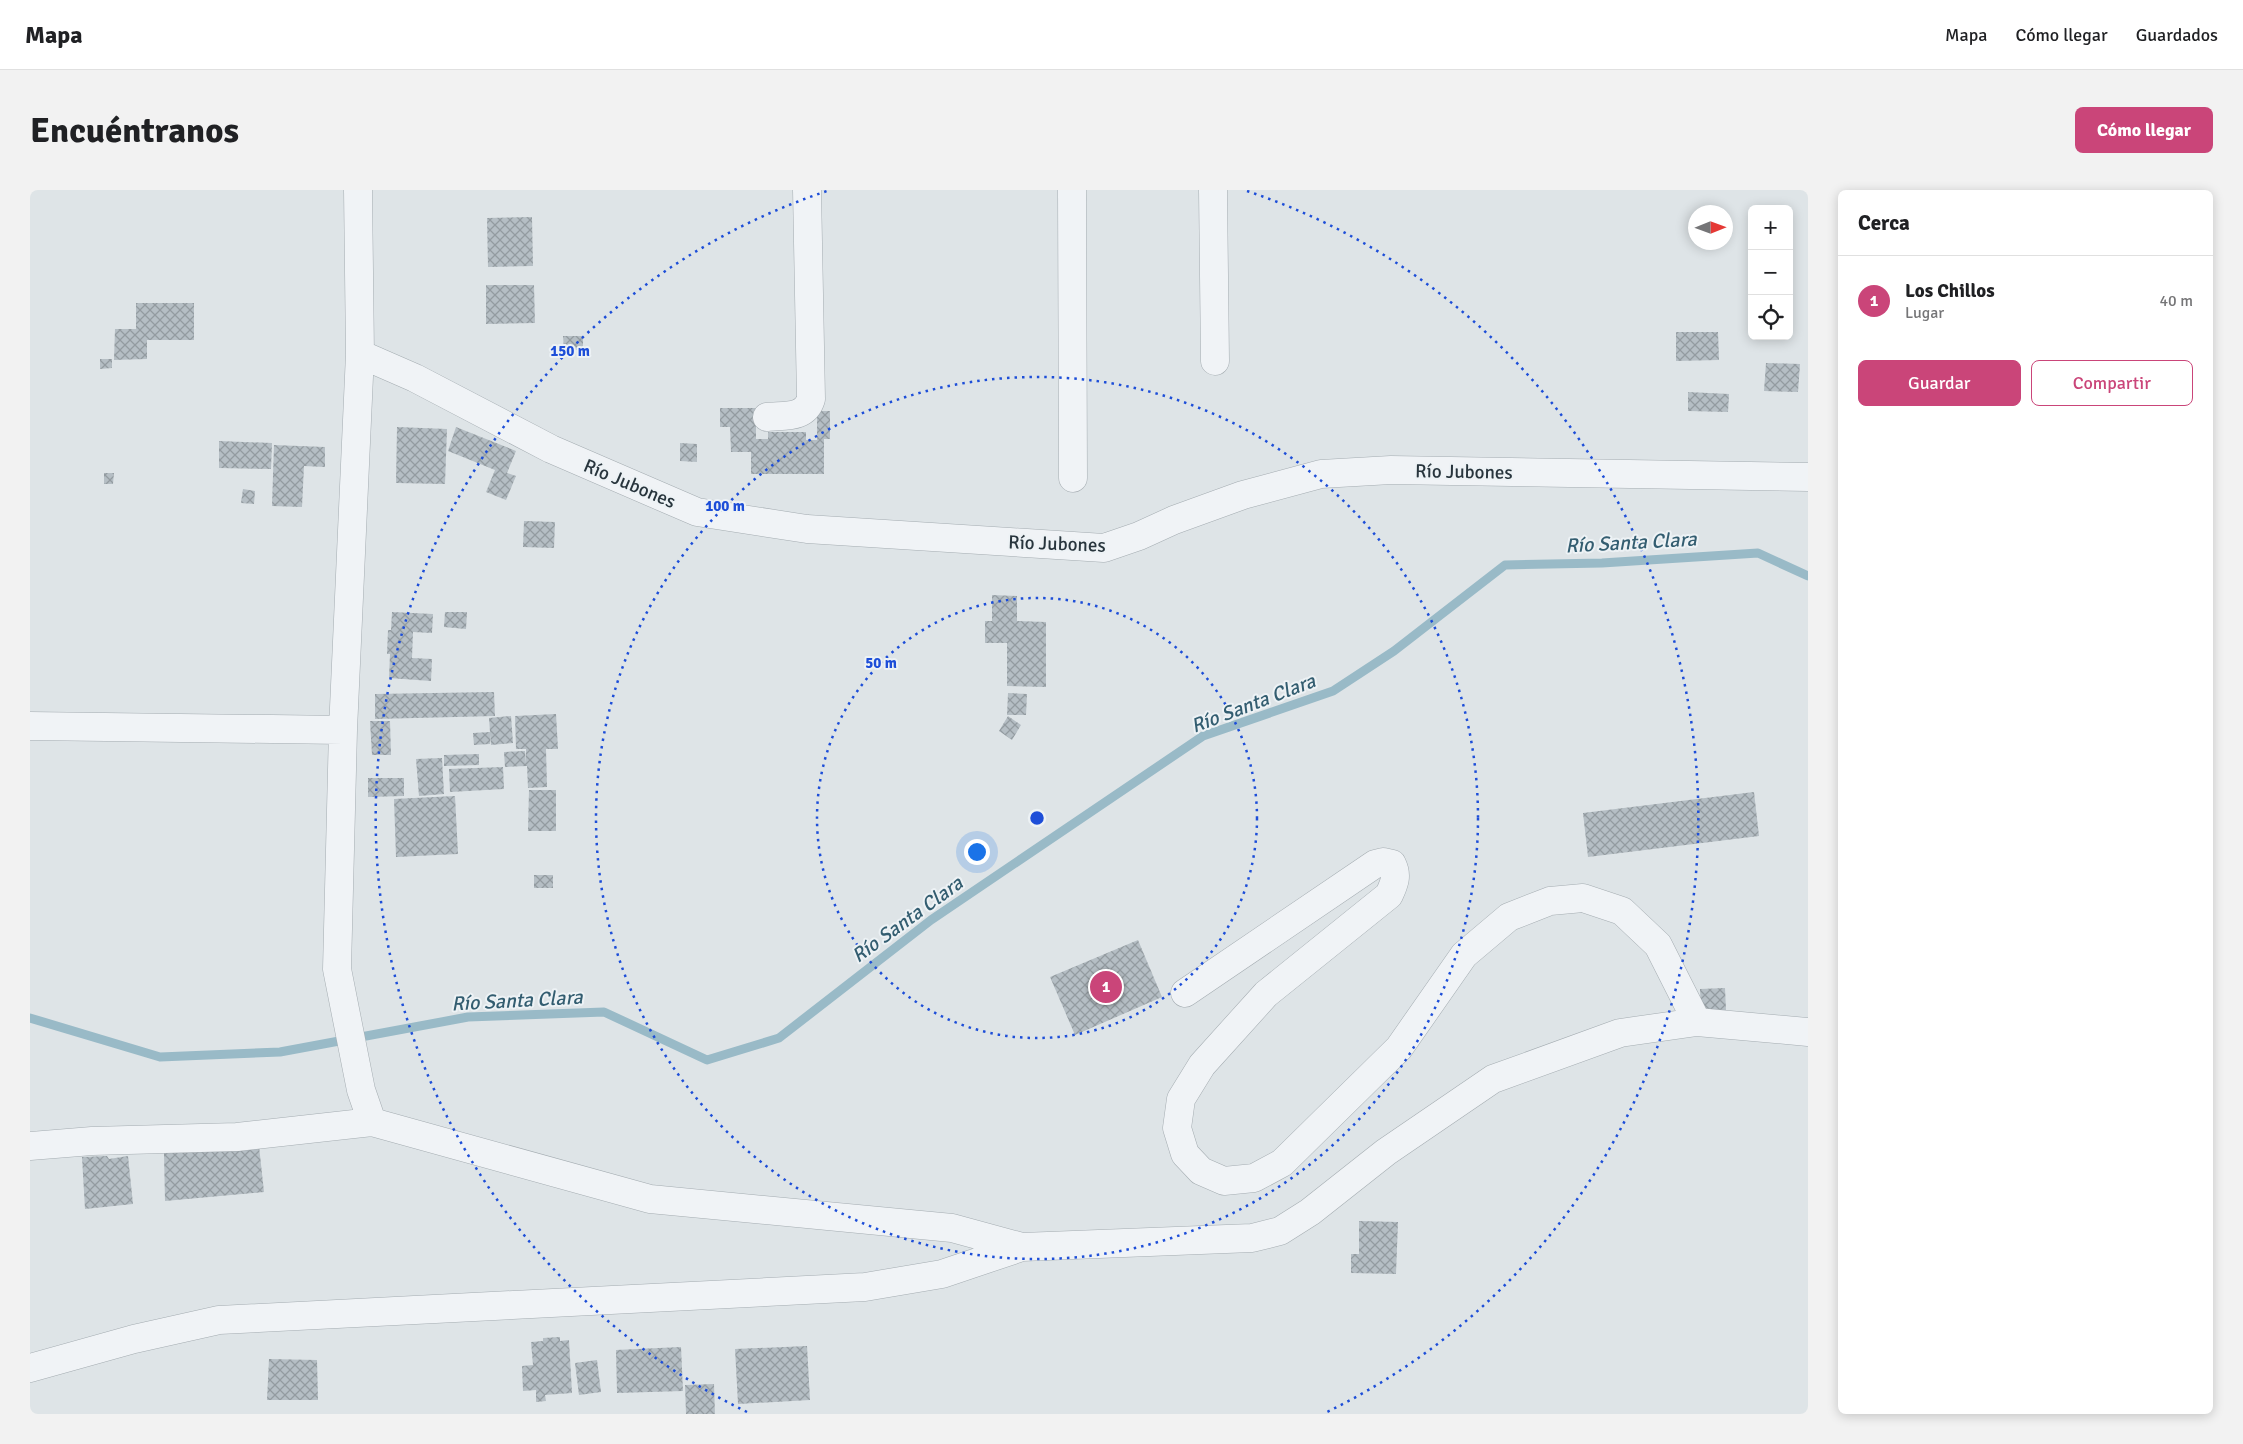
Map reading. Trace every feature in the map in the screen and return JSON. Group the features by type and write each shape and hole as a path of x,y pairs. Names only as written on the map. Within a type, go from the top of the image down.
{"street":[{"path":"358,190 360,354 343,730 337,969 361,1090 372,1122"},
{"path":"767,417 801,414 808,408 811,399 807,190"},
{"path":"1072,190 1073,478"},
{"path":"1213,190 1215,361"},
{"name":"Río Jubones","path":"360,354 415,378 551,450 697,512 806,529 1104,548 1243,495 1320,474 1391,470 1808,477"},
{"path":"30,726 343,730"},
{"path":"1185,993 1375,864 1383,862 1392,864 1396,872 1389,895 1266,994 1202,1065 1181,1099 1177,1128 1185,1154 1201,1171 1224,1181 1254,1178 1282,1163 1399,1048 1464,955 1509,917 1550,901 1583,898 1622,912 1658,945 1697,1022"},
{"path":"30,1368 134,1339 219,1320 865,1287 942,1274 1022,1247 1252,1238 1280,1231 1310,1212 1386,1152 1493,1080 1620,1033 1697,1022 1808,1032"},
{"path":"30,1146 92,1141 237,1137 372,1122 650,1199 952,1228 1022,1247"}],"building":[{"path":"532,217 533,266 488,267 487,218"},
{"path":"486,285 534,285 535,323 486,324"},
{"path":"136,303 194,303 194,340 147,340 147,359 114,360 115,329 136,329"},
{"path":"1676,332 1718,332 1719,360 1676,361"},
{"path":"563,336 583,336 583,350 564,350"},
{"path":"100,359 112,359 112,368 100,369"},
{"path":"1766,363 1800,364 1798,392 1764,391"},
{"path":"1688,392 1729,394 1728,412 1688,411"},
{"path":"720,408 756,408 756,439 768,439 768,432 806,432 806,440 817,440 817,411 830,411 830,439 824,439 824,474 751,474 751,452 731,452 730,427 720,427"},
{"path":"397,427 447,429 445,484 396,483"},
{"path":"456,427 516,451 507,473 516,476 506,500 486,492 495,470 448,451"},
{"path":"219,441 272,443 271,469 219,468"},
{"path":"680,443 697,444 697,462 680,461"},
{"path":"274,445 325,447 325,467 304,466 302,507 272,506"},
{"path":"104,473 114,473 113,484 104,484"},
{"path":"243,489 255,491 254,504 241,503"},
{"path":"524,521 555,522 554,548 523,547"},
{"path":"992,595 1017,596 1017,621 1046,622 1046,687 1007,686 1007,643 985,643 985,621 992,621"},
{"path":"392,612 433,614 432,633 413,632 412,658 432,659 431,681 389,678 388,630 391,630"},
{"path":"445,612 467,612 466,629 444,627"},
{"path":"494,692 495,716 375,719 375,694"},
{"path":"1008,693 1027,694 1026,715 1007,715"},
{"path":"556,714 558,749 546,749 547,787 528,788 527,766 505,767 504,752 525,751 526,763 526,749 516,749 515,716"},
{"path":"511,716 513,743 491,745 490,735 490,744 474,745 473,733 490,732 489,718"},
{"path":"1008,716 1021,725 1012,740 999,731"},
{"path":"370,721 390,721 391,755 372,755"},
{"path":"479,754 479,765 444,766 444,755"},
{"path":"442,758 444,794 419,796 416,759"},
{"path":"503,767 504,789 450,792 449,769"},
{"path":"368,778 404,778 404,796 368,797"},
{"path":"529,790 556,790 556,831 528,831"},
{"path":"1754,792 1759,836 1588,857 1583,813"},
{"path":"455,796 458,854 396,857 394,799"},
{"path":"534,875 553,875 553,888 534,888"},
{"path":"1138,940 1162,997 1075,1035 1050,977"},
{"path":"1725,988 1726,1010 1701,1011 1700,989"},
{"path":"259,1146 264,1192 165,1201 164,1153"},
{"path":"107,1156 109,1159 128,1156 133,1204 85,1209 82,1157"},
{"path":"1359,1221 1398,1222 1396,1274 1351,1273 1351,1254 1359,1254"},
{"path":"560,1337 560,1341 569,1340 572,1393 545,1395 546,1401 536,1402 536,1390 523,1391 522,1366 533,1365 531,1342 543,1341 543,1338"},
{"path":"807,1346 810,1400 738,1404 735,1349"},
{"path":"681,1347 683,1391 617,1393 616,1350"},
{"path":"269,1359 317,1360 318,1400 267,1400"},
{"path":"597,1360 601,1392 579,1395 575,1363"},
{"path":"714,1384 715,1414 686,1414 685,1385"}],"waterway":[{"name":"Río Santa Clara","path":"30,1018 160,1057 280,1052 468,1017 604,1012 707,1060 779,1038 931,920 1203,736 1333,691 1394,651 1505,565 1602,563 1758,553 1808,576"}],"place":[{"name":"Los Chillos","path":"1106,987"}]}
